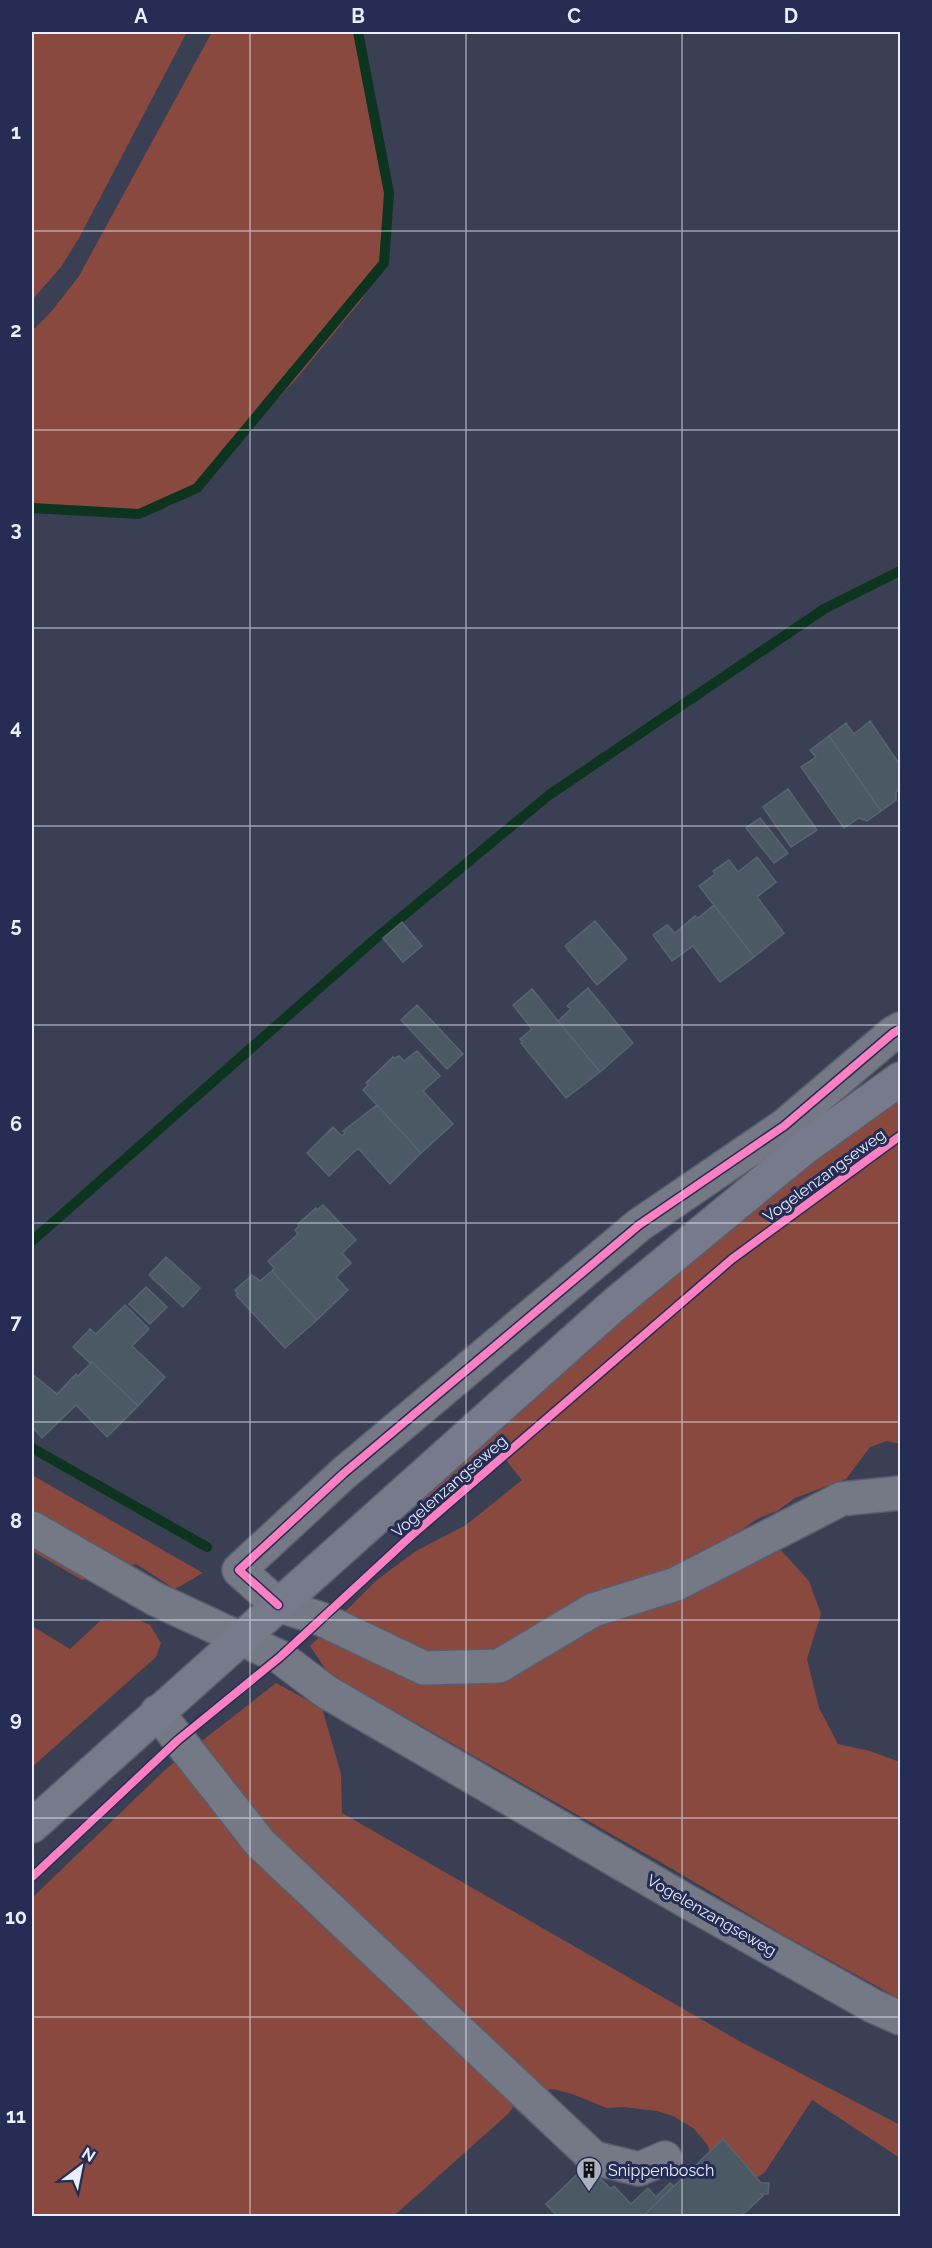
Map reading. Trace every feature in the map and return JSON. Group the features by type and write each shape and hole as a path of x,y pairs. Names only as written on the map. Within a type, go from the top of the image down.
{"main road":[{"name":"Vogelenzangseweg","path":"32,1826 615,1304 794,1137 900,1079"}],"street":[{"name":"Vogelenzangseweg","path":"278,1605 239,1570 344,1473 639,1225 794,1137 892,1034 900,1029"},
{"path":"278,1605 321,1619 424,1668 500,1666 593,1610 676,1584 841,1499 900,1493"},
{"path":"32,1528 193,1618 242,1638"},
{"name":"Vogelenzangseweg","path":"242,1638 280,1657 325,1691 678,1896 900,2019"},
{"path":"157,1712 260,1843 594,2158 639,2169 665,2158"}],"shaded area":[{"path":"32,32 187,32 79,238 61,267 32,300"},
{"path":"212,32 354,32 371,104 387,194 389,241 363,298 297,378 185,498 168,507 141,512 32,503 32,331 51,312 79,276"},
{"path":"900,1099 900,1444 887,1441 870,1447 846,1479 795,1498 777,1511 757,1519 713,1550 713,1579 780,1549 809,1581 821,1614 807,1659 819,1708 838,1744 870,1751 900,1762 900,1999 780,1933 669,1867 328,1673 310,1646 378,1579 416,1551 466,1525 522,1480 498,1451 469,1476 398,1516 618,1321 791,1172"},
{"path":"32,1475 203,1573 175,1589 136,1564 82,1580 32,1551"},
{"path":"139,1620 150,1625 161,1643 156,1657 32,1767 32,1626 70,1649 100,1621"},
{"path":"276,1683 322,1708 341,1774 342,1813 741,2042 900,2125 900,2158 812,2100 765,2172 743,2188 712,2158 707,2144 693,2128 673,2116 657,2111 623,2107 607,2108 553,2089 537,2091 518,2100 508,2114 396,2214 397,2216 32,2216 32,1898 166,1769"}],"building":[{"path":"870,721 900,765 900,789 896,792 896,800 881,811 829,736 846,723 854,734"},
{"path":"829,736 881,811 867,821 859,818 844,828 801,767 816,757 810,750"},
{"path":"788,789 817,830 791,847 763,807"},
{"path":"760,818 788,853 774,863 746,828"},
{"path":"757,857 776,882 757,897 784,933 754,957 699,886 715,874 713,871 729,860 738,872"},
{"path":"714,905 754,957 720,982 693,946 672,961 653,935 667,925 675,933 695,916 698,918"},
{"path":"595,921 627,959 597,985 565,946"},
{"path":"402,922 422,946 403,962 383,938"},
{"path":"588,988 633,1043 600,1072 558,1021 571,1009 567,1006"},
{"path":"532,989 600,1072 566,1098 521,1043 523,1042 520,1039 532,1029 513,1005"},
{"path":"417,1005 463,1054 447,1069 401,1020"},
{"path":"417,1051 440,1076 423,1091 453,1124 421,1153 363,1090 368,1085 366,1083 393,1057 399,1056 404,1061"},
{"path":"377,1105 421,1153 390,1184 358,1148 329,1176 307,1153 333,1127 342,1136 345,1133 343,1131"},
{"path":"323,1205 356,1240 342,1253 351,1263 336,1277 348,1290 317,1320 272,1271 274,1268 268,1261 298,1234 295,1230 298,1224 316,1208 317,1210"},
{"path":"166,1257 200,1288 183,1307 149,1275"},
{"path":"272,1271 317,1320 285,1348 236,1295 238,1294 235,1290 252,1275 260,1281"},
{"path":"146,1287 167,1307 150,1324 129,1304"},
{"path":"125,1305 149,1329 132,1346 165,1377 138,1406 73,1347 90,1329 96,1334"},
{"path":"92,1362 138,1406 107,1437 76,1405 42,1438 32,1427 32,1374 57,1394 76,1374 78,1376"},
{"path":"723,2139 761,2183 769,2183 768,2194 761,2194 763,2196 741,2216 643,2216"},
{"name":"Snippenbosch","path":"587,2165 611,2189 614,2186 631,2204 648,2188 656,2197 670,2183 674,2186 643,2216 557,2216 546,2204"}],"waterway":[{"path":"32,508 139,514 197,488 384,263 389,193 358,32"},
{"path":"32,1241 375,939 549,795 824,609 900,571"},
{"path":"32,1448 207,1547"}],"cycle path":[{"path":"278,1605 239,1570 344,1473 639,1225 784,1126 900,1029"},
{"path":"32,1877 178,1740 280,1657 411,1536 732,1259 900,1136"}],"place":[{"name":"Snippenbosch","path":"589,2193"}]}
